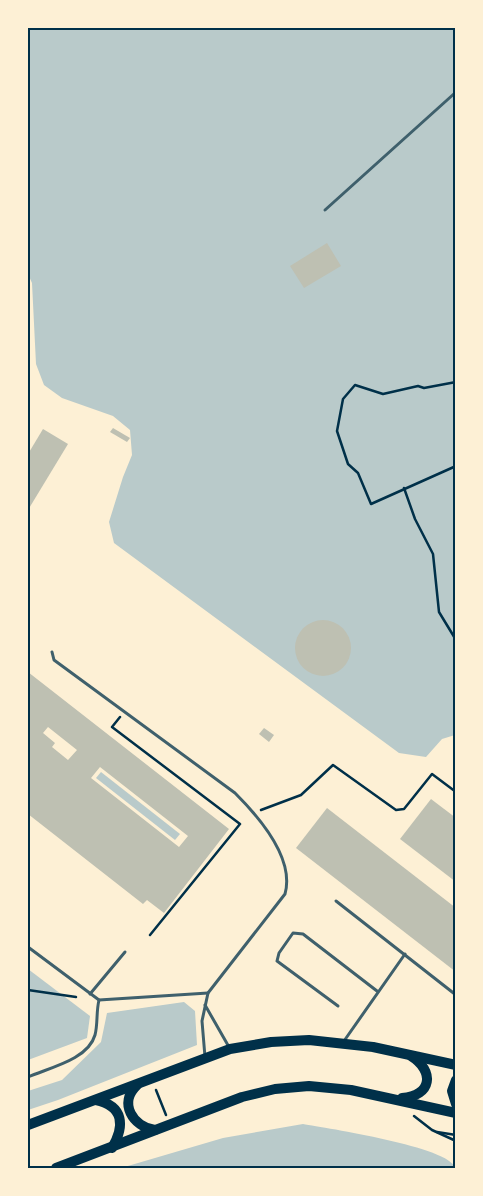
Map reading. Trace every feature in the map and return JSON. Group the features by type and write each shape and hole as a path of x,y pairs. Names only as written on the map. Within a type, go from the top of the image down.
{"main road":[{"path":"28,1125 230,1049 309,1040 404,1052 456,1065"},
{"path":"391,1099 416,1096 423,1090 427,1081 426,1072 421,1064 404,1052"},
{"path":"456,1080 452,1091 456,1104"},
{"path":"137,1085 128,1100 129,1110 134,1120 142,1126 156,1130"},
{"path":"56,1168 242,1097 275,1088 320,1086 456,1113"},
{"path":"96,1100 112,1107 119,1115 120,1135 112,1148"}],"lane":[{"path":"325,210 456,92"},
{"path":"52,652 54,660 235,793 255,813 275,844 288,883 280,902 208,993 202,1021 205,1057"},
{"path":"336,901 456,995"},
{"path":"338,1006 278,961 279,953 294,933 303,934 377,991"},
{"path":"28,947 99,1000 208,993"},
{"path":"90,994 125,952"},
{"path":"342,1043 405,954"},
{"path":"28,1077 80,1054 90,1044 95,1035 99,1000"},
{"path":"205,1004 215,1026 230,1049"}],"path":[{"path":"456,382 424,388 418,386 383,394 356,385 343,399 337,431 348,464 358,473 371,504 456,466"},
{"path":"404,488 415,519 433,554 439,612 456,640"},
{"path":"124,712 112,727 240,824 150,935"},
{"path":"255,813 302,795 333,765 396,810 404,809 432,774 456,792"},
{"path":"28,990 76,997"},
{"path":"152,1079 170,1125"},
{"path":"411,1114 432,1130 456,1140"},
{"path":"432,1130 456,1136"}],"shaded area":[{"path":"28,28 455,28 455,735 442,739 426,757 399,753 114,543 109,522 132,455 130,430 113,416 62,398 44,385 36,364 32,283 28,274"},
{"path":"101,772 180,834 175,840 96,778"},
{"path":"28,969 90,1016 87,1038 28,1060"},
{"path":"184,1002 195,1011 197,1045 28,1110 28,1091 62,1080 101,1042 107,1013"},
{"path":"303,1124 360,1134 411,1146 448,1160 455,1168 121,1168 223,1138"}],"building":[{"path":"327,243 341,266 304,288 290,266"},
{"path":"113,428 130,438 127,442 110,432"},
{"path":"43,429 68,444 28,510 28,454"},
{"path":"323,620 334,622 343,628 349,637 351,648 349,659 343,668 334,674 323,676 312,674 303,668 297,659 295,648 297,637 303,628 312,622"},
{"path":"28,672 229,829 164,913 147,900 143,904 28,814","holes":["48,727 77,750 68,760 52,747 55,743 43,733","100,767 188,836 179,847 91,778"]},
{"path":"264,728 274,735 269,742 259,734"},
{"path":"431,799 456,818 456,882 400,839"},
{"path":"327,808 456,908 456,972 296,848"}]}
